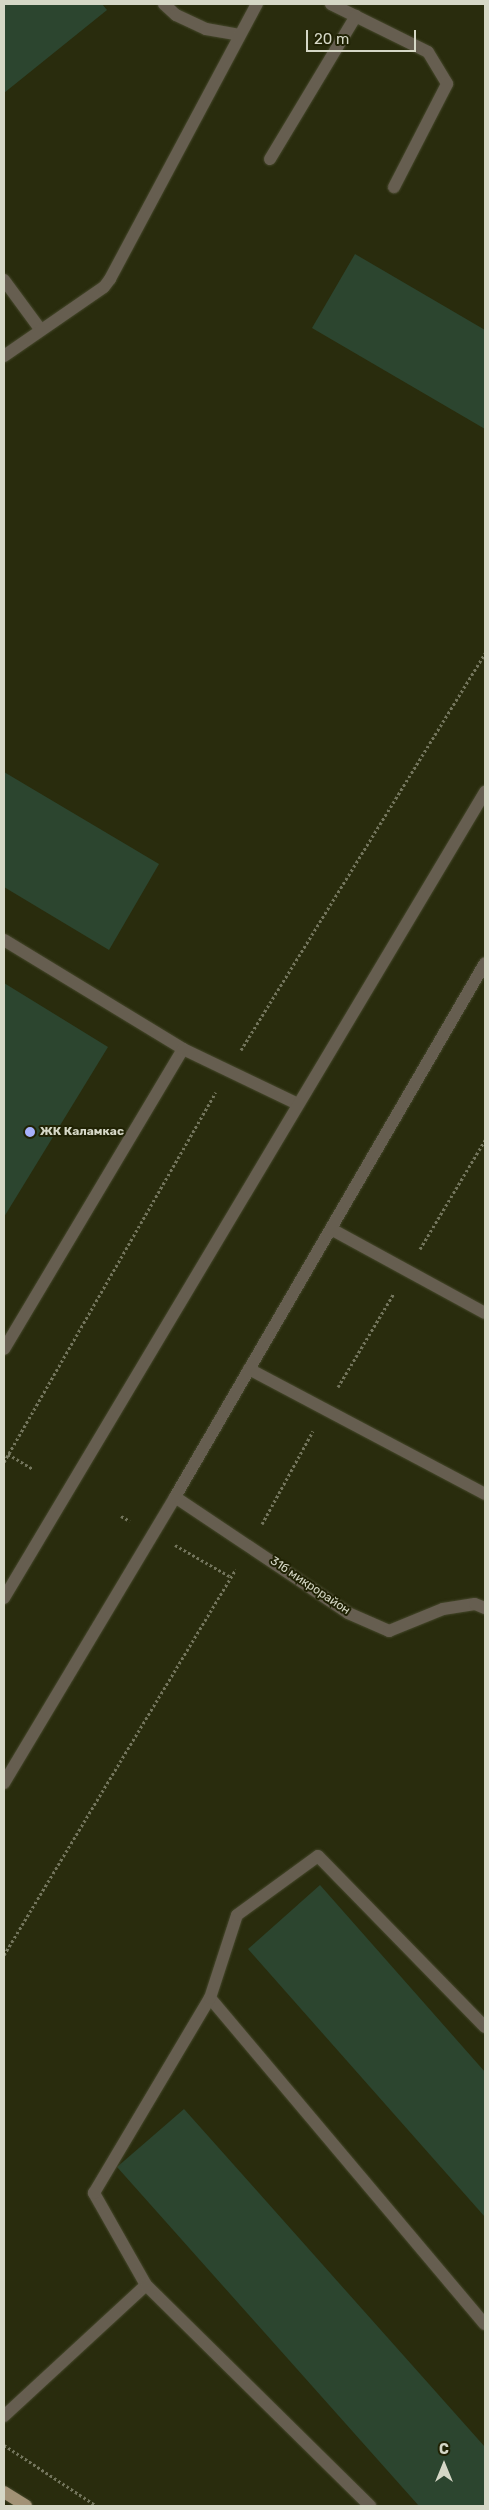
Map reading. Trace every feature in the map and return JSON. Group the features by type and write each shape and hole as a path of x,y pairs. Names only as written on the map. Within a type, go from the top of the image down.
{"main road":[{"path":"4,2492 26,2506"}],"street":[{"path":"164,4 176,15 206,29 239,35"},
{"path":"4,356 40,329 104,287 110,280 257,4"},
{"path":"331,4 428,52 447,84 394,187"},
{"path":"270,159 356,16"},
{"path":"4,280 40,329"},
{"path":"4,1598 485,792"},
{"path":"4,940 183,1049 298,1104"},
{"path":"4,1783 175,1497 485,963"},
{"path":"4,1349 183,1049"},
{"path":"331,1229 485,1312"},
{"path":"250,1369 485,1494"},
{"name":"31б микрорайон","path":"175,1497 348,1613 389,1631 443,1609 475,1604 485,1608"},
{"path":"370,2506 146,2285 94,2193 210,1998 237,1915 318,1856 485,2027"},
{"path":"210,1998 485,2324"},
{"path":"4,2416 146,2285"}],"path":[{"path":"8,1454 33,1469"},
{"path":"4,2445 97,2506"}],"building":[{"path":"4,4 102,4 107,10 4,93"},
{"path":"355,254 485,330 485,429 312,328"},
{"path":"4,772 159,864 109,950 4,887"},
{"name":"ЖК Каламкас","path":"4,983 108,1047 4,1217"},
{"path":"320,1885 485,2072 485,2217 248,1949"},
{"path":"184,2109 485,2447 485,2506 419,2506 117,2167"}],"place":[{"name":"ЖК Каламкас","path":"30,1132"}]}
